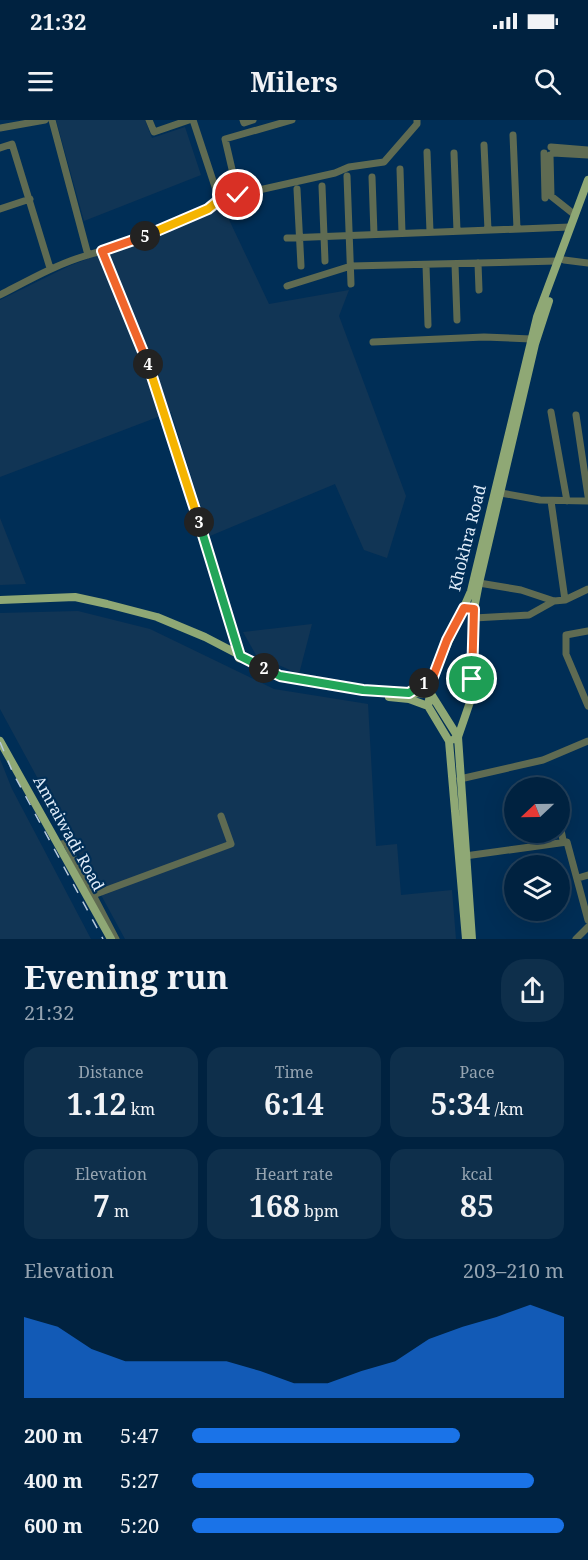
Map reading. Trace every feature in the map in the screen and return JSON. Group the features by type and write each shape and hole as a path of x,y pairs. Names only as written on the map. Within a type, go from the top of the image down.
{"main road":[{"name":"Khokhra Road","path":"428,706 433,677 447,640 464,608 497,493 535,344 570,227 588,180"},
{"name":"Khokhra Road","path":"472,939 459,737 470,702 474,614 497,493 531,339 588,196"},
{"path":"0,600 75,597 157,617 280,676 363,690 430,694 459,737 449,741"},
{"path":"0,605 75,603 121,612 157,622 239,657 279,680 359,694 409,699 428,706 449,741 466,939"},
{"path":"464,608 474,614"},
{"path":"409,693 433,677"},
{"name":"Amraiwadi Road","path":"0,741 111,939"}],"street":[{"path":"0,128 45,120"},
{"path":"52,120 88,255"},
{"path":"149,120 154,132 191,120 219,200"},
{"path":"243,120 244,123 253,120"},
{"path":"238,195 225,139 292,120"},
{"path":"0,296 50,268 149,235 208,209 219,200 335,173 349,167 384,162 417,124 417,120"},
{"path":"10,128 12,144 50,268"},
{"path":"513,135 517,229"},
{"path":"0,148 12,144"},
{"path":"484,144 488,230"},
{"path":"549,152 588,150"},
{"path":"427,152 430,232"},
{"path":"549,152 588,156"},
{"path":"545,198 549,152"},
{"path":"549,152 551,196 575,215"},
{"path":"454,153 457,231"},
{"path":"400,169 402,233"},
{"path":"347,176 351,284"},
{"path":"372,177 374,234"},
{"path":"322,186 325,261"},
{"path":"297,189 301,266"},
{"path":"0,209 30,199"},
{"path":"287,238 570,227"},
{"path":"102,251 153,375 239,657"},
{"path":"287,286 351,266 561,260 588,263"},
{"path":"478,263 479,290"},
{"path":"426,264 428,325"},
{"path":"455,264 457,320"},
{"path":"373,342 484,337 531,339"},
{"path":"551,412 567,501"},
{"path":"576,415 588,496"},
{"path":"497,493 551,501 588,501"},
{"path":"551,501 565,600"},
{"path":"479,583 521,590 554,601 565,600 588,589"},
{"path":"474,614 529,615 554,601"},
{"path":"588,632 566,635 567,654 588,706"},
{"path":"460,779 543,760 588,741"},
{"path":"93,895 231,844 221,816"},
{"path":"58,845 66,843 116,939"},
{"path":"465,856 545,843"},
{"path":"567,843 570,845 587,917"},
{"path":"578,878 588,875"},
{"path":"576,939 588,927"}],"shaded area":[{"path":"56,120 145,120 152,138 185,127 201,175 84,221"},
{"path":"223,207 269,304 349,290 339,316 406,496 387,558 364,550 335,484 210,536 171,412 0,477 0,300 69,266"},
{"path":"0,518 26,584 0,585"},
{"path":"78,611 150,629 274,689 368,704 376,846 397,844 401,895 452,890 456,939 125,939 0,709 0,613"},
{"path":"312,624 299,674 256,655 243,632"},
{"path":"0,759 12,789 91,939 0,939"}],"railway":[{"path":"0,742 13,773 103,939"}],"route":[{"path":"238,195 219,200 208,209 149,235 102,251 153,375 240,656 280,676 363,690 409,693 433,677 447,640 464,608 474,609 472,679"}]}
